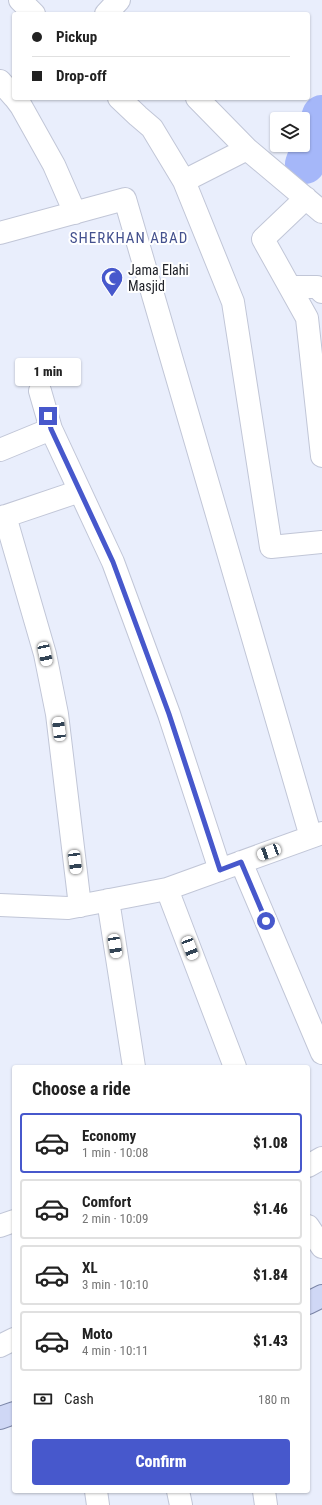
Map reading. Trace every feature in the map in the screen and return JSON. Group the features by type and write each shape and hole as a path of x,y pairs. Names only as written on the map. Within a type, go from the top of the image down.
{"main road":[{"path":"310,1302 322,1296"},
{"path":"0,1418 12,1414"}],"street":[{"path":"20,0 32,12"},
{"path":"0,81 12,96"},
{"path":"16,100 21,106 54,165 75,213"},
{"path":"121,100 152,128 184,181 233,302 271,547 322,542"},
{"path":"199,100 247,150 306,193 322,212"},
{"path":"184,181 247,150"},
{"path":"306,193 263,239 307,318 322,456"},
{"path":"0,233 125,199 316,835 167,889 68,908 0,905"},
{"path":"290,288 317,286 322,292"},
{"path":"40,391 51,429 118,577 169,714 220,870"},
{"path":"0,450 51,429"},
{"path":"80,491 3,517 45,654 57,714 80,906"},
{"path":"241,862 322,1053"},
{"path":"167,889 234,1065"},
{"path":"108,900 134,1065"},
{"path":"310,1165 322,1158"},
{"path":"0,1226 12,1222"},
{"path":"310,1229 322,1247"},
{"path":"0,1346 12,1340"},
{"path":"96,1493 98,1505"},
{"path":"178,1493 181,1505"},
{"path":"264,1493 266,1505"}],"waterway":[{"path":"305,164 322,115"}],"place":[{"name":"Jama Elahi Masjid","path":"112,298"}],"district":[{"name":"SHERKHAN ABAD","path":"129,238"}],"route":[{"path":"48,416 51,429 113,562 169,714 220,870 241,862 266,921"}]}
